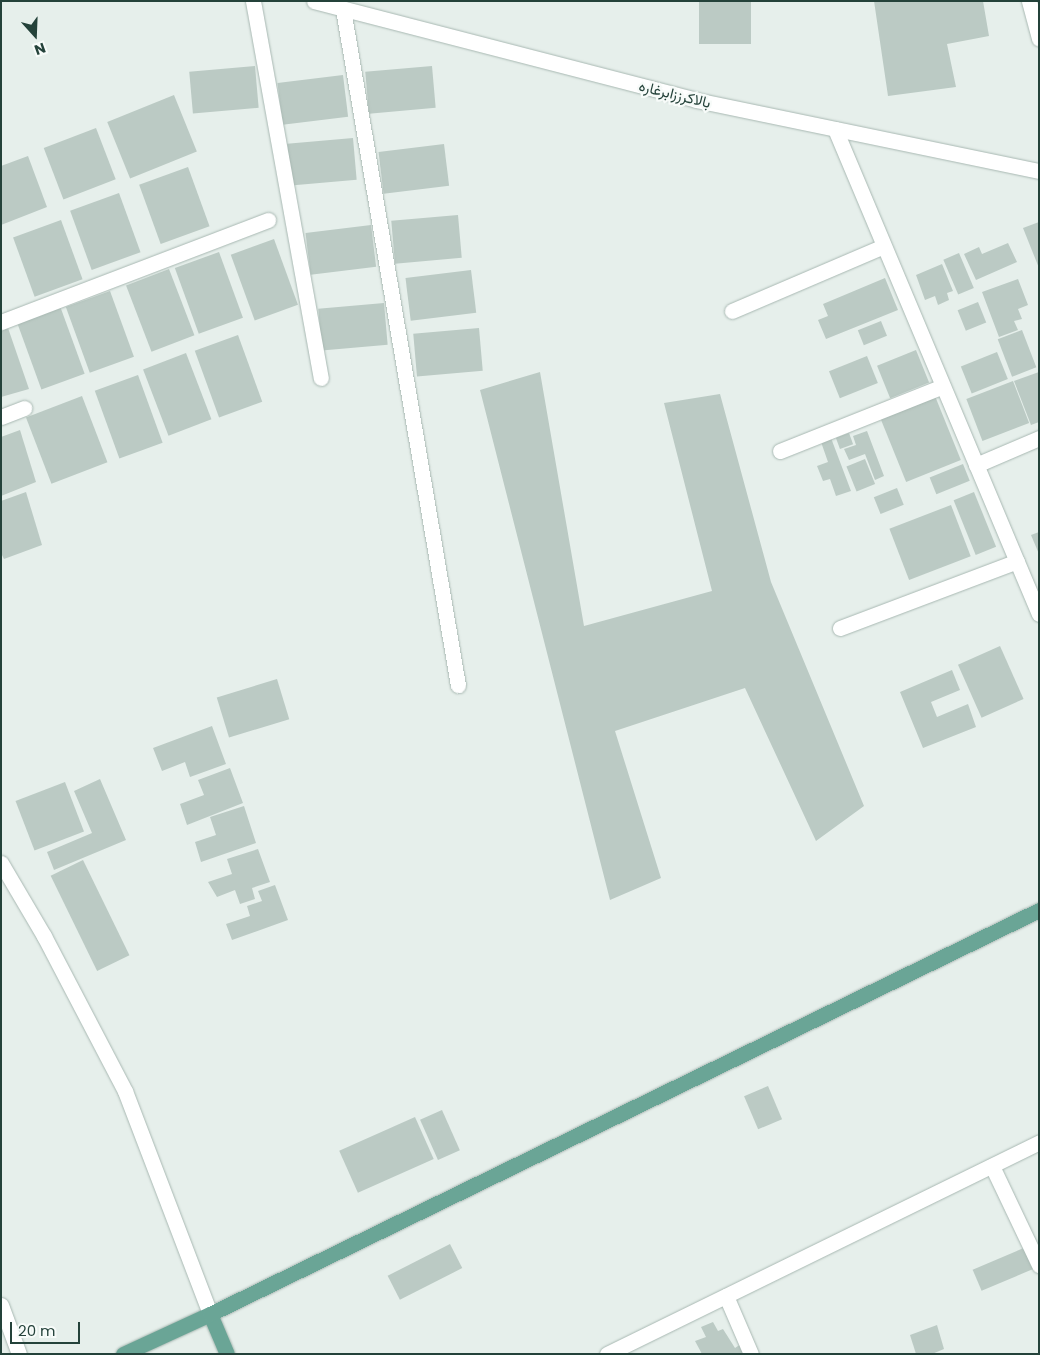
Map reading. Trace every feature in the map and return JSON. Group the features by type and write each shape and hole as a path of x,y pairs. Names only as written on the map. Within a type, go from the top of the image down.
{"main road":[{"path":"123,1354 210,1314 1039,910"},
{"path":"210,1314 227,1354"}],"street":[{"path":"253,1 321,378"},
{"name":"بالاکرززابرغاره","path":"314,1 696,100 1039,171"},
{"path":"1029,1 1039,39"},
{"path":"343,9 458,685"},
{"path":"835,129 1039,614"},
{"path":"1,322 268,220"},
{"path":"732,311 884,246"},
{"path":"780,451 943,386"},
{"path":"1,417 24,408"},
{"path":"976,465 1039,438"},
{"path":"840,628 1016,561"},
{"path":"1,863 44,936 125,1091 210,1314"},
{"path":"606,1354 1039,1142"},
{"path":"992,1166 1039,1265"},
{"path":"726,1296 751,1354"},
{"path":"1,1305 19,1354"}],"building":[{"path":"699,1 751,1 751,44 699,44"},
{"path":"874,1 983,1 989,36 947,44 956,87 888,96"},
{"path":"255,66 259,108 193,114 189,72"},
{"path":"432,66 436,108 369,114 365,72"},
{"path":"343,75 348,117 283,125 277,83"},
{"path":"174,95 197,152 130,179 107,122"},
{"path":"96,128 116,179 63,199 44,148"},
{"path":"353,138 357,180 291,186 287,144"},
{"path":"444,144 449,186 384,194 378,152"},
{"path":"28,156 47,207 1,225 1,166"},
{"path":"188,167 210,226 161,244 139,185"},
{"path":"119,193 141,252 92,270 70,211"},
{"path":"458,215 462,258 395,264 391,221"},
{"path":"61,220 83,279 35,297 13,237"},
{"path":"1039,222 1039,268 1023,228"},
{"path":"371,225 376,267 311,275 305,233"},
{"path":"274,239 298,305 255,321 231,255"},
{"path":"1008,243 1017,262 976,280 964,254 979,247 982,254"},
{"path":"219,252 243,318 199,334 175,268"},
{"path":"959,253 974,288 958,295 943,260"},
{"path":"942,264 953,291 947,293 949,300 938,305 935,296 925,300 916,275"},
{"path":"169,269 194,335 151,352 126,285"},
{"path":"471,270 476,313 411,321 405,278"},
{"path":"885,278 898,310 826,339 818,320 828,316 823,304"},
{"path":"1018,279 1028,305 1018,309 1022,319 1014,321 1018,330 999,337 982,292"},
{"path":"110,291 134,357 90,373 66,307"},
{"path":"978,302 986,322 966,331 958,310"},
{"path":"384,303 388,345 322,351 318,309"},
{"path":"60,306 85,374 41,389 17,322"},
{"path":"881,321 887,336 864,345 858,330"},
{"path":"8,328 29,389 1,397 1,331"},
{"path":"479,328 483,371 417,377 413,334"},
{"path":"1022,330 1036,367 1012,377 998,339"},
{"path":"238,335 262,402 219,417 195,351"},
{"path":"916,350 929,382 890,398 877,366"},
{"path":"997,352 1008,379 972,393 961,367"},
{"path":"186,353 211,419 168,436 143,369"},
{"path":"867,356 878,383 840,398 829,371"},
{"path":"540,372 584,626 712,591 664,403 720,394 771,582 864,806 816,841 745,688 615,731 661,878 610,900 480,390"},
{"path":"1039,372 1039,422 1031,425 1014,381"},
{"path":"138,375 163,443 119,458 95,391"},
{"path":"1013,381 1029,423 982,441 966,399"},
{"path":"82,396 107,462 51,484 26,418"},
{"path":"935,396 961,460 906,482 880,418"},
{"path":"20,430 36,482 1,496 1,437"},
{"path":"867,431 884,476 875,480 865,454 849,460 844,449 856,445 853,436"},
{"path":"849,433 853,444 840,449 836,438"},
{"path":"831,438 851,491 836,496 830,479 823,481 817,466 828,462 821,442"},
{"path":"865,459 875,484 857,492 846,466"},
{"path":"963,464 970,481 936,494 930,477"},
{"path":"897,488 904,505 881,514 874,497"},
{"path":"26,492 42,545 4,559 1,553 1,501"},
{"path":"974,492 996,547 976,555 954,500"},
{"path":"951,505 971,556 909,580 889,529"},
{"path":"1039,532 1039,554 1031,535"},
{"path":"1000,646 1024,699 982,718 958,665"},
{"path":"952,670 960,690 931,702 937,717 968,704 976,727 923,748 900,692"},
{"path":"277,679 289,719 229,738 217,697"},
{"path":"212,726 226,764 190,777 185,762 162,771 153,748"},
{"path":"230,768 243,803 187,825 180,804 204,795 198,780"},
{"path":"100,779 126,840 54,870 47,852 92,833 74,791"},
{"path":"65,782 84,831 35,850 16,801"},
{"path":"244,806 256,843 201,862 195,842 216,835 210,817"},
{"path":"258,849 270,882 252,888 255,899 240,904 235,890 217,897 208,882 232,874 227,859"},
{"path":"83,860 129,955 97,971 51,876"},
{"path":"275,885 288,920 232,940 226,924 250,916 247,906 262,901 258,891"},
{"path":"768,1086 782,1119 758,1129 744,1096"},
{"path":"442,1110 460,1150 438,1160 420,1120"},
{"path":"415,1117 434,1159 358,1193 339,1151"},
{"path":"450,1244 462,1268 400,1300 388,1276"},
{"path":"1026,1247 1035,1268 982,1291 973,1270"},
{"path":"713,1322 718,1331 723,1329 735,1348 741,1344 745,1354 702,1354 695,1341 706,1337 701,1327"},
{"path":"937,1325 944,1349 932,1354 916,1354 910,1335"}]}
